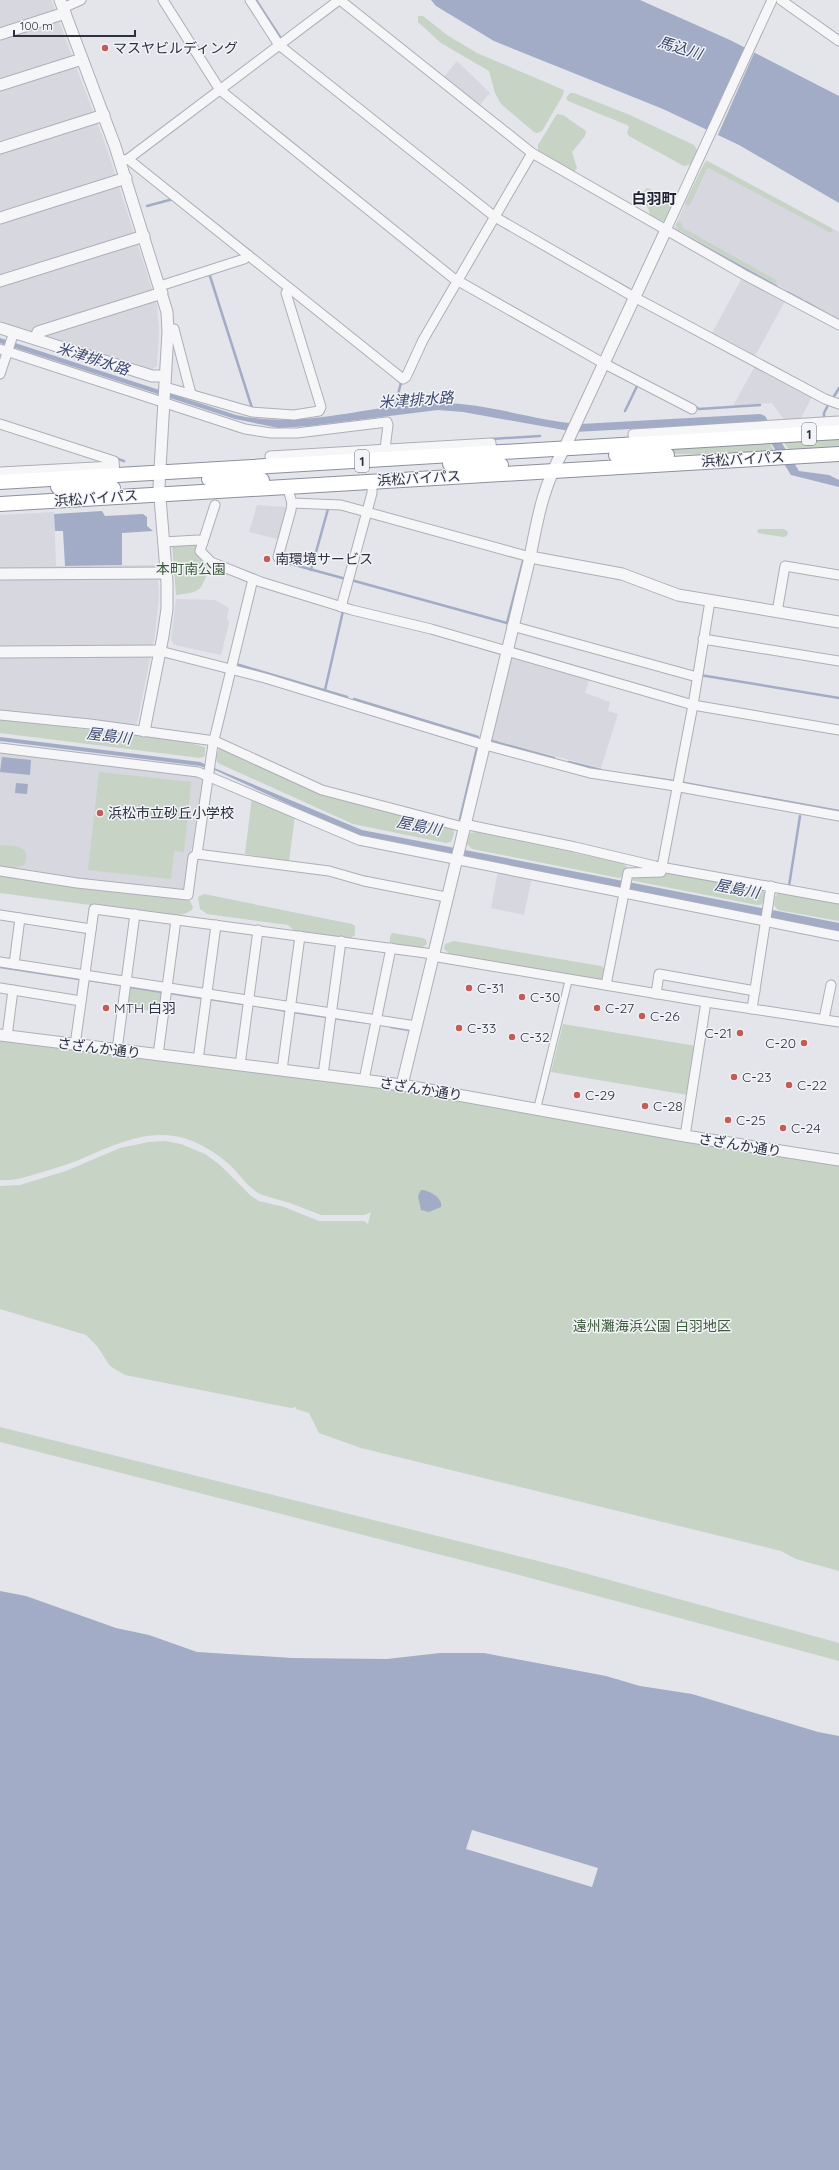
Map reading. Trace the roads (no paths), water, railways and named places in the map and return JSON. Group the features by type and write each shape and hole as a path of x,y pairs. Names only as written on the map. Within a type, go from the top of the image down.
{"highway":[{"name":"浜松バイパス","path":"0,482 114,471 159,483 287,486 314,485 372,481 558,460 634,445 769,431 839,432"},
{"name":"浜松バイパス","path":"0,504 159,483 271,466 386,454 492,453 558,460 715,461 839,454"},
{"path":"386,454 492,465 558,460"},
{"path":"0,482 42,487 103,489 222,478 284,480 314,485"}],"street":[{"path":"0,34 81,0"},
{"path":"163,0 220,90 458,280 603,363 692,409"},
{"path":"250,0 280,45 494,217 634,297 824,399 839,404"},
{"path":"124,160 340,0 532,153 666,230 839,325"},
{"path":"402,1085 483,744 530,557 541,501 558,460 706,144 759,24 772,0"},
{"path":"781,0 839,41"},
{"path":"63,7 104,115 124,160 126,178 167,312 168,329 159,483 166,573 167,609 144,731"},
{"path":"0,85 82,59"},
{"path":"0,148 104,115"},
{"path":"124,160 248,255 403,379 406,377 423,340 532,153"},
{"path":"0,218 126,178"},
{"path":"0,281 144,236"},
{"path":"36,339 38,332 244,259 248,255"},
{"path":"0,328 13,335 36,339 152,376 165,384 191,394 238,409 265,414 294,415 319,411 321,407 286,293 290,288"},
{"path":"168,329 174,329 191,394"},
{"path":"0,374 5,350 13,335"},
{"path":"5,350 164,401 245,429 271,433 297,433 387,422 386,454"},
{"path":"769,431 839,421"},
{"path":"0,424 114,461 114,471 0,472"},
{"path":"341,606 372,493 372,481"},
{"path":"278,557 292,503 287,486"},
{"path":"292,503 334,504 530,557 622,574 670,593 839,622"},
{"path":"216,505 200,551 211,562 253,579 341,606 390,620 431,629 693,705 839,730"},
{"path":"163,542 198,540 203,542"},
{"path":"777,612 785,566 839,575"},
{"path":"0,574 166,573"},
{"path":"0,871 77,883 188,895 193,857 197,854 210,758 253,579"},
{"path":"606,985 628,873 661,872 693,705 710,601"},
{"path":"512,626 697,677"},
{"path":"703,639 839,661"},
{"path":"0,652 160,651 231,668 483,744 590,774 678,787 839,816"},
{"path":"0,715 214,740 322,790 464,825 662,866 839,899"},
{"path":"0,748 208,773 348,837 766,920 839,936"},
{"path":"197,854 329,871 364,881 446,897"},
{"path":"752,1009 771,886"},
{"path":"75,1045 94,909 391,948 656,994 839,1022"},
{"path":"117,1050 135,914"},
{"path":"0,915 91,929"},
{"path":"14,964 20,918"},
{"path":"158,1055 176,920"},
{"path":"198,1060 216,925"},
{"path":"240,1065 258,930"},
{"path":"282,1070 300,936"},
{"path":"323,1075 341,941"},
{"path":"364,1080 391,948"},
{"path":"0,962 416,1026"},
{"path":"656,994 659,974 755,991"},
{"path":"537,1109 569,979"},
{"path":"824,1019 831,985"},
{"path":"0,988 81,1001"},
{"path":"4,1036 13,990"},
{"path":"685,1136 706,1002"},
{"name":"さざんか通り","path":"4,1036 402,1085 685,1136 839,1160"}],"water":[{"name":"馬込川","path":"431,0 640,0 730,40 839,96 839,203 739,145 663,109 494,41 436,6"},
{"path":"0,338 236,415 262,419 287,420 312,418 412,404 438,403 474,405 545,419 581,424 760,414 765,416 799,471 829,475 839,480 839,487 791,475 758,422 575,432 463,412 438,410 309,426 279,428 235,419 0,343"},
{"path":"102,511 105,516 143,514 147,517 147,526 153,531 122,533 122,565 65,566 63,531 55,531 54,514"},
{"path":"0,737 200,762 362,830 839,923 839,931 360,835 340,828 217,771 200,766 0,741"},
{"path":"2,757 31,760 30,775 0,772"},
{"path":"16,783 28,784 27,794 15,793"},
{"path":"421,1190 428,1191 435,1195 440,1201 441,1207 429,1212 421,1210 418,1196"},
{"path":"0,1591 26,1596 116,1628 149,1635 197,1652 292,1658 387,1659 440,1653 484,1653 606,1676 640,1686 692,1694 818,1732 839,1736 839,2170 0,2170"}],"waterway":[{"path":"256,0 282,40"},
{"path":"147,206 173,199"},
{"path":"671,228 776,286"},
{"path":"599,272 629,289"},
{"path":"209,273 252,408"},
{"path":"787,292 802,300"},
{"path":"806,302 818,309"},
{"name":"米津排水路","path":"394,409 401,383 399,381"},
{"path":"625,411 638,384"},
{"path":"833,398 839,388"},
{"path":"694,406 699,409 760,405"},
{"path":"824,418 824,413 828,405"},
{"path":"491,439 540,436"},
{"path":"115,458 124,461"},
{"path":"311,570 328,509"},
{"path":"280,561 346,579"},
{"path":"507,623 523,561"},
{"path":"351,580 507,623"},
{"path":"325,690 343,611"},
{"path":"236,664 347,697"},
{"path":"700,675 839,698"},
{"path":"354,699 478,737"},
{"path":"492,741 554,758"},
{"path":"460,819 477,748"},
{"path":"569,762 601,770"},
{"path":"633,775 673,781"},
{"path":"684,783 839,811"},
{"path":"789,886 800,816"},
{"path":"0,967 79,979"},
{"path":"89,980 121,985"},
{"path":"130,987 162,992"},
{"path":"170,993 202,998"},
{"path":"210,999 243,1004"},
{"path":"253,1005 287,1011"},
{"path":"293,1012 327,1017"},
{"path":"333,1018 363,1022"},
{"path":"391,1027 409,1030"}],"place":[{"name":"マスヤビルディング","path":"105,48"},
{"name":"南環境サービス","path":"267,559"},
{"name":"浜松市立砂丘小学校","path":"100,813"},
{"name":"C-31","path":"469,988"},
{"name":"C-30","path":"522,997"},
{"name":"MTH 白羽","path":"106,1008"},
{"name":"C-27","path":"597,1008"},
{"name":"C-26","path":"642,1016"},
{"name":"C-33","path":"459,1028"},
{"name":"C-21","path":"740,1033"},
{"name":"C-32","path":"512,1037"},
{"name":"C-20","path":"804,1043"},
{"name":"C-23","path":"734,1077"},
{"name":"C-22","path":"789,1085"},
{"name":"C-29","path":"577,1095"},
{"name":"C-28","path":"645,1106"},
{"name":"C-25","path":"728,1120"},
{"name":"C-24","path":"783,1128"}],"district":[{"name":"白羽町","path":"654,199"}],"park label":[{"name":"本町南公園","path":"191,569"},
{"name":"遠州灘海浜公園 白羽地区","path":"652,1326"}],"water label":[{"name":"屋島川","path":"109,736"},
{"name":"屋島川","path":"419,826"},
{"name":"屋島川","path":"737,889"}]}
